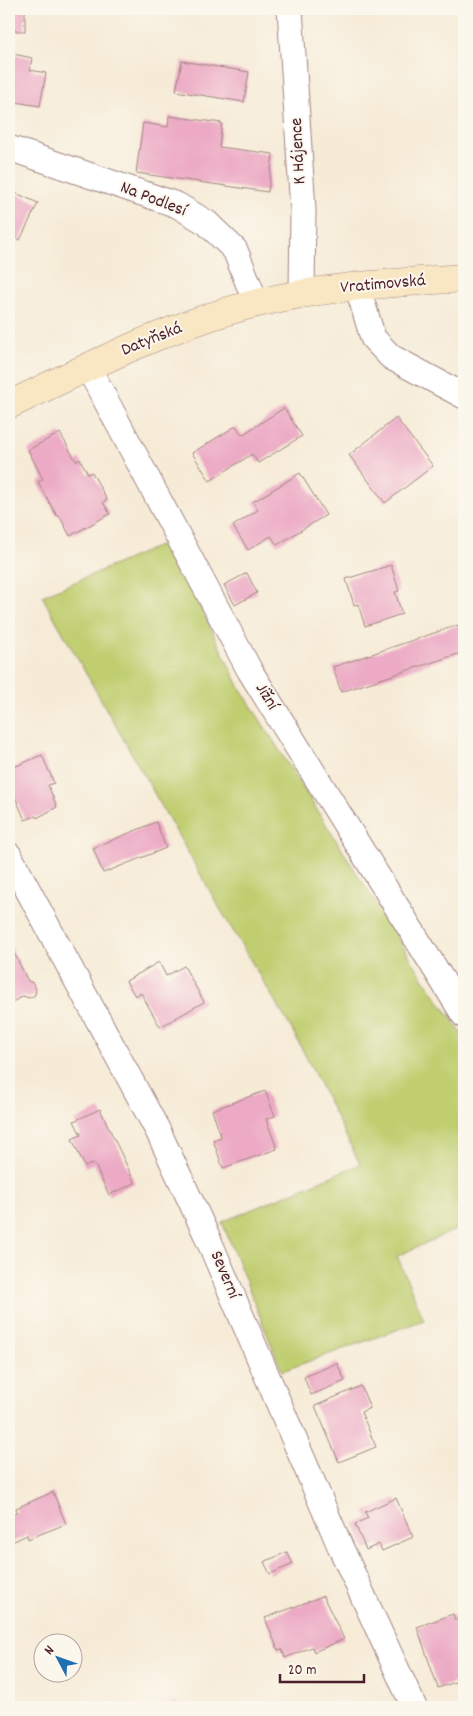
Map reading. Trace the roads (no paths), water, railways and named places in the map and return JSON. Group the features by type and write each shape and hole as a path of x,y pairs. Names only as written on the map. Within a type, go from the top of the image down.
{"main road":[{"name":"Vratimovská","path":"302,293 357,285 464,278"},
{"name":"Datyňská","path":"9,404 143,343 256,303 302,293"}],"street":[{"name":"K Hájence","path":"290,9 303,210 302,293"},
{"name":"Na Podlesí","path":"9,148 177,206 207,223 235,250 256,303"},
{"path":"357,285 373,338 391,357 464,396"},
{"name":"Jižní","path":"88,367 250,671 464,1014"},
{"name":"Severní","path":"9,855 158,1131 210,1243 340,1546 414,1707"}]}
